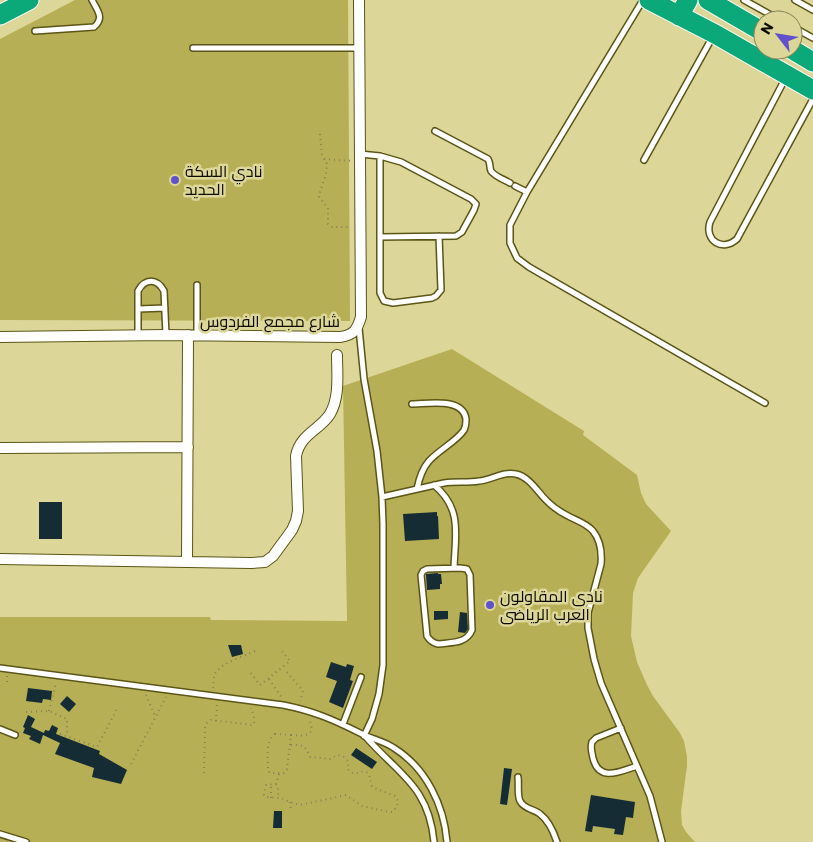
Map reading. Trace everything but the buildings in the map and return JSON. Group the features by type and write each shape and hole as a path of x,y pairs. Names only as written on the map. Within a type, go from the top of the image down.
{"highway":[{"path":"0,2 4,0"},
{"path":"0,15 29,0"},
{"path":"649,0 684,8 715,34 813,90"},
{"path":"708,0 753,26"}],"street":[{"name":"شارع مجمع الفردوس","path":"0,337 193,335 340,337 353,333 361,317 359,0"},
{"path":"187,562 188,447 193,335"},
{"path":"0,559 251,563 269,560 277,553 298,516 297,450 305,439 331,413 336,395 337,355"},
{"path":"0,448 188,447"}],"lane":[{"path":"35,31 94,27 100,20 100,16 92,0"},
{"path":"643,0 527,192 510,225 510,243 517,258 529,267 765,403"},
{"path":"744,0 762,10"},
{"path":"795,0 813,10"},
{"path":"644,160 715,34"},
{"path":"193,48 360,48"},
{"path":"787,75 708,226 710,237 716,243 727,245 737,239 813,99"},
{"path":"435,131 488,159 492,173 527,192"},
{"path":"360,158 380,156 402,162 474,201 476,207 462,232 456,236 380,237"},
{"path":"380,156 380,293 384,301 392,303 432,298 439,294 441,290 439,236"},
{"path":"138,335 138,291 141,285 148,281 161,284 164,291 166,335"},
{"path":"193,335 197,285"},
{"path":"138,309 165,308"},
{"path":"358,326 364,379 374,427 382,498 383,665 379,694 372,719 364,736"},
{"path":"412,404 455,405 461,408 465,414 466,422 460,435 429,462 423,470 419,479 418,489"},
{"path":"382,498 434,485 452,482 477,482 510,473 520,475 529,481 555,508 583,523 593,531 599,542 602,556 589,607 588,621 597,672 655,812 662,842"},
{"path":"434,485 449,501 455,518 454,568"},
{"path":"454,568 464,568 469,572 472,630 463,640 438,644 427,636 421,575 427,569 454,568"},
{"path":"0,668 283,705 329,718 364,736 376,739 395,748 415,766 431,788 440,809 447,842"},
{"path":"343,724 361,677"},
{"path":"621,728 596,738 592,742 591,748 596,767 602,772 610,774 637,766"},
{"path":"0,729 15,735"},
{"path":"364,736 403,774 424,802 434,842"},
{"path":"518,777 520,801 525,807 543,817 557,842"},
{"path":"0,834 26,842"}],"path":[{"path":"320,134 326,174 319,197 328,208 328,224 332,227 361,227"},
{"path":"324,159 360,158"},
{"path":"251,674 260,685 290,661 280,648"},
{"path":"216,721 215,674 234,659 258,650"},
{"path":"287,672 303,692 298,708"},
{"path":"49,711 57,675"},
{"path":"269,678 283,698 283,705"},
{"path":"142,686 156,717"},
{"path":"131,764 170,690"},
{"path":"204,773 205,725 209,721 216,721 253,725 253,714 246,700"},
{"path":"60,734 97,747 118,707"},
{"path":"291,735 287,771 279,774 270,773 268,770 269,741 271,736 275,734 291,735 302,736 308,734 312,724 306,710"},
{"path":"26,712 49,711 67,719 67,736"},
{"path":"276,784 266,785 264,788 265,797 278,798 300,805 346,795 362,806 389,812 395,810 398,804 395,796 372,787 371,777 367,773 360,772 354,774 348,771 348,761 344,757 337,755 330,759 312,757 304,746 290,745"},
{"path":"278,798 278,787 276,784 279,774"},
{"path":"271,785 271,798"},
{"path":"290,802 291,811"}],"shaded area":[{"name":"نادي السكة الحديد","path":"75,0 348,0 350,321 0,320 0,39"},
{"name":"نادى المقاولون العرب الرياضى","path":"452,349 584,431 583,435 637,475 641,493 646,504 671,531 638,578 633,593 631,636 637,662 647,685 684,741 687,766 681,811 682,825 695,842 0,842 0,617 210,617 211,620 347,621 343,386"}],"place":[{"name":"نادي السكة الحديد","path":"175,180"},
{"name":"نادى المقاولون العرب الرياضى","path":"490,605"}]}
